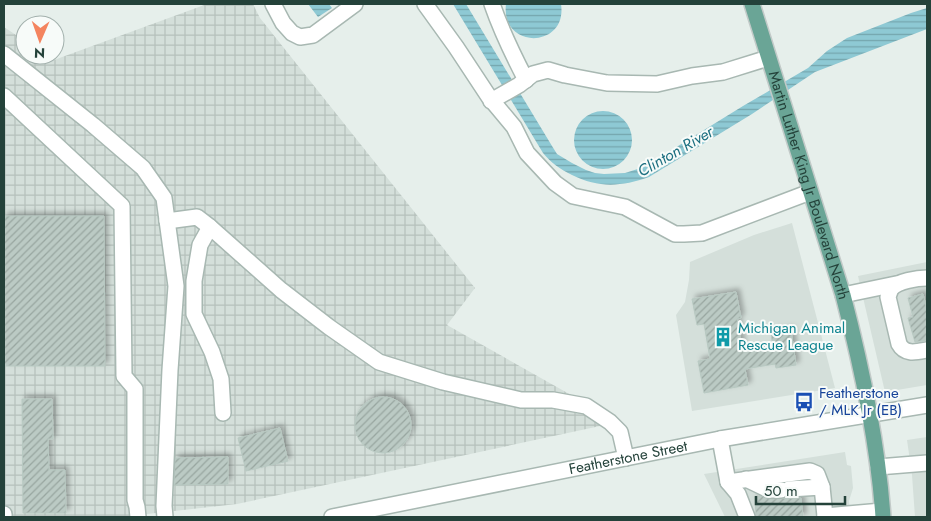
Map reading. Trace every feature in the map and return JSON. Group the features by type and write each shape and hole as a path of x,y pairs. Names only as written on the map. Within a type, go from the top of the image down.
{"main road":[{"name":"Martin Luther King Jr Boulevard North","path":"752,4 843,295 870,414 878,467 882,514"}],"street":[{"path":"272,4 292,33 300,37 313,35 355,4"},
{"path":"425,4 495,99 514,127 527,152 555,183 573,196 625,207 676,234 684,234 702,233 810,192"},
{"path":"492,4 523,82"},
{"path":"4,54 93,125 142,168 164,198 176,286 169,380 165,517"},
{"path":"495,99 534,74 548,70 607,83 657,84 692,76 723,72 769,60"},
{"path":"4,96 122,206 124,376 135,389 135,500 138,517"},
{"path":"167,221 196,217 210,227 281,290 379,362 443,382 521,400 553,400 586,406 610,422 620,432 626,458"},
{"path":"210,227 200,245 194,281 194,314 212,352 221,379 223,413"},
{"path":"843,295 927,278"},
{"path":"896,284 890,290 888,297 898,344 902,350 908,352 927,350"},
{"name":"Featherstone Street","path":"332,517 720,439 927,405"},
{"path":"720,439 728,482 738,494 747,517"},
{"path":"878,467 927,463"},
{"path":"728,482 810,471 819,480 825,517 882,514"},
{"path":"746,479 769,490 785,489 819,480"}],"shaded area":[{"path":"207,4 253,4 260,18 475,288 447,325 619,422 237,504 120,517 4,517 4,27 15,34 15,65 65,65 65,56"},
{"path":"792,223 835,388 692,411 676,315 685,302 690,262 754,235"},
{"path":"927,262 927,385 885,392 858,276"},
{"path":"927,437 927,517 915,517 907,440"},
{"path":"845,452 847,465 851,466 853,488 849,501 850,517 725,517 704,474"}],"water":[{"path":"308,4 329,4 332,8 318,17"},
{"name":"Clinton River","path":"453,4 466,4 557,154 586,170 604,174 625,173 644,167 808,68 827,51 847,38 927,8 927,29 815,72 752,114 649,177 629,183 610,185 591,182 572,175 556,166 546,157"},
{"path":"506,4 561,4 560,19 555,29 545,36 534,38 523,36 513,30 507,19"},
{"path":"603,111 619,116 627,124 632,140 627,156 619,164 603,169 587,164 579,156 574,140 579,124 587,116"}],"building":[{"path":"4,216 104,216 105,366 4,366"},
{"name":"Michigan Animal Rescue League","path":"736,292 741,318 737,319 743,352 773,348 771,333 791,330 796,365 776,368 775,364 745,369 748,385 704,393 698,361 710,359 704,324 697,325 692,299"},
{"path":"923,294 927,310 927,340 915,342 908,318 913,317 908,298"},
{"path":"383,397 394,399 403,405 409,414 411,425 409,436 403,445 394,451 383,453 372,451 363,445 357,436 355,425 357,414 363,405 372,399"},
{"path":"22,399 52,399 53,439 48,439 49,470 65,470 66,513 23,513"},
{"path":"280,428 288,461 246,471 238,438"},
{"path":"228,457 228,484 174,485 175,458"},
{"path":"761,496 769,499 801,498 803,517 756,517 755,497"}],"place":[{"name":"Michigan Animal Rescue League","path":"723,337"},
{"name":"Featherstone / MLK Jr (EB)","path":"804,402"}]}
